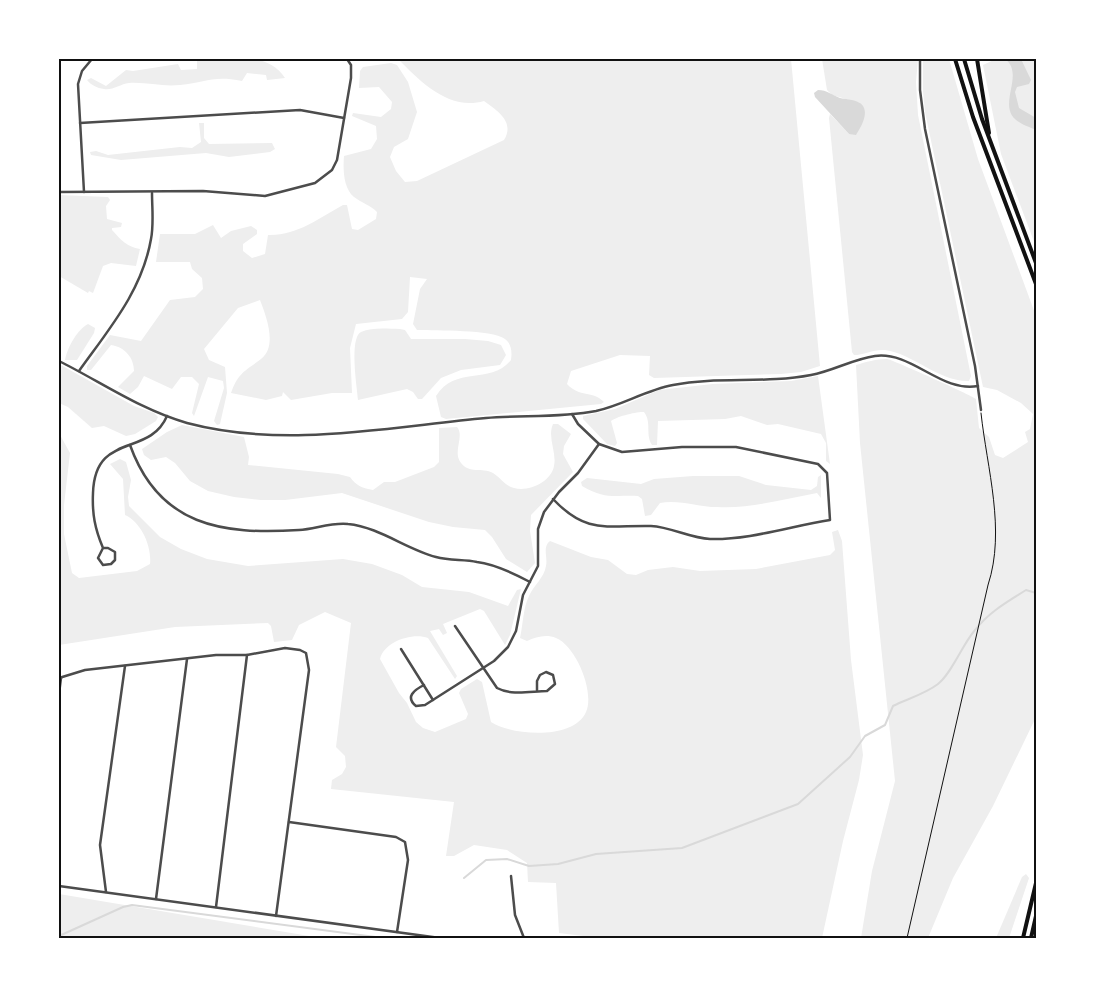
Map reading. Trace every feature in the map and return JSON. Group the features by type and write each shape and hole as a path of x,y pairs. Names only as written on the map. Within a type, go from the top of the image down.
{"highway":[{"path":"955,59 973,117 1036,284"},
{"path":"964,59 990,143 1036,263"},
{"path":"977,59 990,143"},
{"path":"1023,938 1036,883"},
{"path":"1031,938 1036,916"}],"street":[{"path":"84,192 78,84 82,71 92,59"},
{"path":"59,192 203,191 265,196 315,183 334,167 351,71 347,59"},
{"path":"920,59 920,90 925,129 978,386 981,410"},
{"path":"80,123 300,110 344,118"},
{"path":"80,371 125,308 142,277 151,239 152,192"},
{"path":"59,361 142,406 167,416 228,431 282,435 572,414 610,407 672,385 807,376 868,358 882,356 900,359 963,386 978,386"},
{"path":"553,499 579,520 594,525 616,528 652,526 711,539 744,536 830,520 827,473 818,464 736,447 682,447 633,453 608,449 599,444 578,424 572,414"},
{"path":"103,548 93,520 93,478 98,466 107,455 130,445 159,428 167,416"},
{"path":"424,685 412,693 412,702 416,706 422,706 434,700 500,656 513,638 520,604 539,562 537,537 540,521 553,499 578,473 599,444"},
{"path":"130,445 143,473 161,496 175,508 206,524 248,531 302,530 347,524 375,532 436,557 479,562 530,582"},
{"path":"103,548 108,548 115,552 115,560 106,566 99,561 99,552 103,548"},
{"path":"455,626 482,669 502,691 537,691 548,691 553,688 556,681 553,675 546,672 540,675 537,681 537,691"},
{"path":"59,694 60,678 81,671 187,658 247,655 290,648 303,651 308,657 309,670 276,916"},
{"path":"401,648 434,700"},
{"path":"216,908 247,655"},
{"path":"156,899 187,658"},
{"path":"106,892 100,845 125,666"},
{"path":"289,822 396,837 405,842 408,860 397,932"},
{"path":"512,876 515,915 524,938"},
{"path":"59,886 440,938"}],"path":[{"path":"907,938 966,688 988,585 994,566 995,517 981,410"}],"shaded area":[{"path":"245,58 257,60 268,63 285,78 267,80 266,75 247,73 242,81 216,79 174,85 129,83 107,89 94,86 87,80 91,78 106,86 126,70 133,71 178,64 181,70 197,69 197,59"},
{"path":"398,59 791,59 820,366 801,372 781,374 654,378 649,375 650,356 620,355 571,371 567,384 577,391 599,398 604,402 601,404 446,419 441,417 436,396 444,387 453,381 494,372 503,367 511,360 511,349 505,339 498,336 463,331 417,330 413,324 420,289 427,279 410,277 408,312 402,319 356,324 350,348 352,393 332,393 291,400 283,392 282,396 266,400 231,393 239,377 261,359 269,347 269,331 260,300 238,308 204,349 209,360 225,367 227,393 220,424 217,425 214,421 224,388 223,381 208,377 194,416 192,413 199,384 192,377 181,377 172,389 144,376 138,387 130,394 118,387 134,371 134,366 128,354 120,348 111,345 91,370 87,370 87,366 110,335 141,341 170,300 195,297 203,289 202,278 192,269 190,262 156,262 160,234 195,234 213,225 221,238 231,231 251,226 257,230 257,234 243,244 243,251 252,258 265,254 268,235 289,233 343,205 347,205 352,229 358,230 376,219 377,212 350,193 344,172 344,156 371,149 377,139 376,126 352,116 353,113 381,117 391,109 392,102 379,87 359,88 360,71 363,67 391,63 397,65 408,82 417,112 408,139 394,147 390,157 396,171 405,182 417,181 504,140 507,134 506,122 495,109 484,101 471,103 447,98 426,85"},
{"path":"822,59 918,59 916,82 918,115 971,376 969,381 947,377 906,357 885,350 854,355 852,352 829,118 830,114 849,134 860,103 832,95 827,90"},
{"path":"923,59 949,59 978,159 1036,316 1036,717 993,806 953,878 928,938 861,938 872,871 895,781 860,443 856,365 887,359 976,399 979,428 989,437 995,455 1003,458 1028,442 1025,432 1030,429 1033,414 1021,403 997,390 983,387 925,112"},
{"path":"996,59 1036,59 1036,247 1001,154 983,65"},
{"path":"1005,59 1021,59 1031,80 1029,84 1017,87 1015,92 1019,108 1036,118 1036,130 1017,121 1011,112 1009,105 1013,72"},
{"path":"818,90 840,98 856,101 863,106 865,115 856,135 849,134 815,97 814,93"},
{"path":"199,123 204,123 204,138 209,144 272,143 275,149 270,152 229,157 206,153 121,160 91,155 90,152 96,151 108,155 180,147 192,148 201,142"},
{"path":"59,195 108,197 110,200 106,206 107,219 122,223 121,227 112,228 112,230 128,245 140,249 136,266 111,263 103,266 93,293 89,291 88,293 59,276"},
{"path":"88,324 95,328 94,333 77,360 65,360 73,340 80,330"},
{"path":"370,329 405,330 411,339 488,341 501,345 506,355 500,365 461,370 441,378 422,399 418,399 413,392 407,389 358,400 355,374 355,343 357,336 361,332"},
{"path":"59,364 134,406 154,413 158,417 156,421 135,434 126,436 104,426 92,428 68,407 59,403"},
{"path":"818,376 830,464 826,461 826,443 821,434 778,424 767,425 741,416 725,419 658,421 657,445 652,445 649,437 648,420 644,412 632,413 611,421 617,443 615,446 607,444 583,419 583,416 615,409 659,390 713,384 791,381"},
{"path":"553,424 558,424 571,434 564,446 563,454 573,472 531,515 530,531 535,563 527,572 506,559 492,537 485,530 453,527 429,522 342,493 285,500 261,500 234,497 208,491 190,481 175,463 166,457 151,460 144,455 142,449 167,432 182,425 244,437 249,457 248,465 338,474 350,477 360,486 373,490 384,482 395,482 434,467 439,462 439,428 457,427 460,435 458,454 464,466 489,471 511,487 520,489 538,485 549,477 552,472 555,461 551,440"},
{"path":"59,433 70,453 64,505 64,534 72,573 79,578 137,571 150,564 149,550 144,535 136,523 125,515 123,479 110,464 120,459 126,462 131,480 128,497 129,506 160,537 181,549 207,559 248,566 343,559 372,564 402,575 422,587 469,592 508,606 517,590 521,589 510,635 505,645 484,611 480,609 443,624 447,633 443,635 439,629 430,631 457,676 455,679 428,638 414,636 400,640 393,643 383,653 380,659 399,693 407,703 416,722 423,728 435,732 466,719 468,714 459,693 461,689 477,679 482,682 491,722 501,727 528,732 556,731 569,727 579,721 586,712 588,693 586,682 577,660 570,650 556,638 549,636 541,636 527,641 520,638 527,601 545,570 546,546 550,541 591,557 608,560 627,574 636,575 648,570 673,567 700,571 756,569 830,555 835,550 832,532 838,530 842,541 851,660 863,755 859,780 843,841 822,938 599,938 559,933 556,883 528,882 527,863 507,850 474,845 454,856 446,856 454,802 331,789 332,780 342,774 346,767 345,756 336,747 351,623 325,612 299,625 292,640 274,642 271,626 268,623 175,627 59,645"},
{"path":"821,475 821,498 817,493 767,503 729,507 710,507 667,502 660,503 651,515 645,516 642,499 638,496 604,495 582,486 581,482 587,478 641,484 654,479 693,476 739,476 766,485 811,490 817,486 818,477"},
{"path":"1026,874 1029,878 1009,938 996,938 1022,877"},
{"path":"59,894 321,938 59,938"}],"waterway":[{"path":"464,878 486,860 507,859 529,866 558,864 596,854 682,848 798,804 850,757 865,736 885,725 893,706 938,684 952,666 970,636 986,618 1026,590 1036,593"},
{"path":"59,936 123,907 132,905 383,938"}]}
